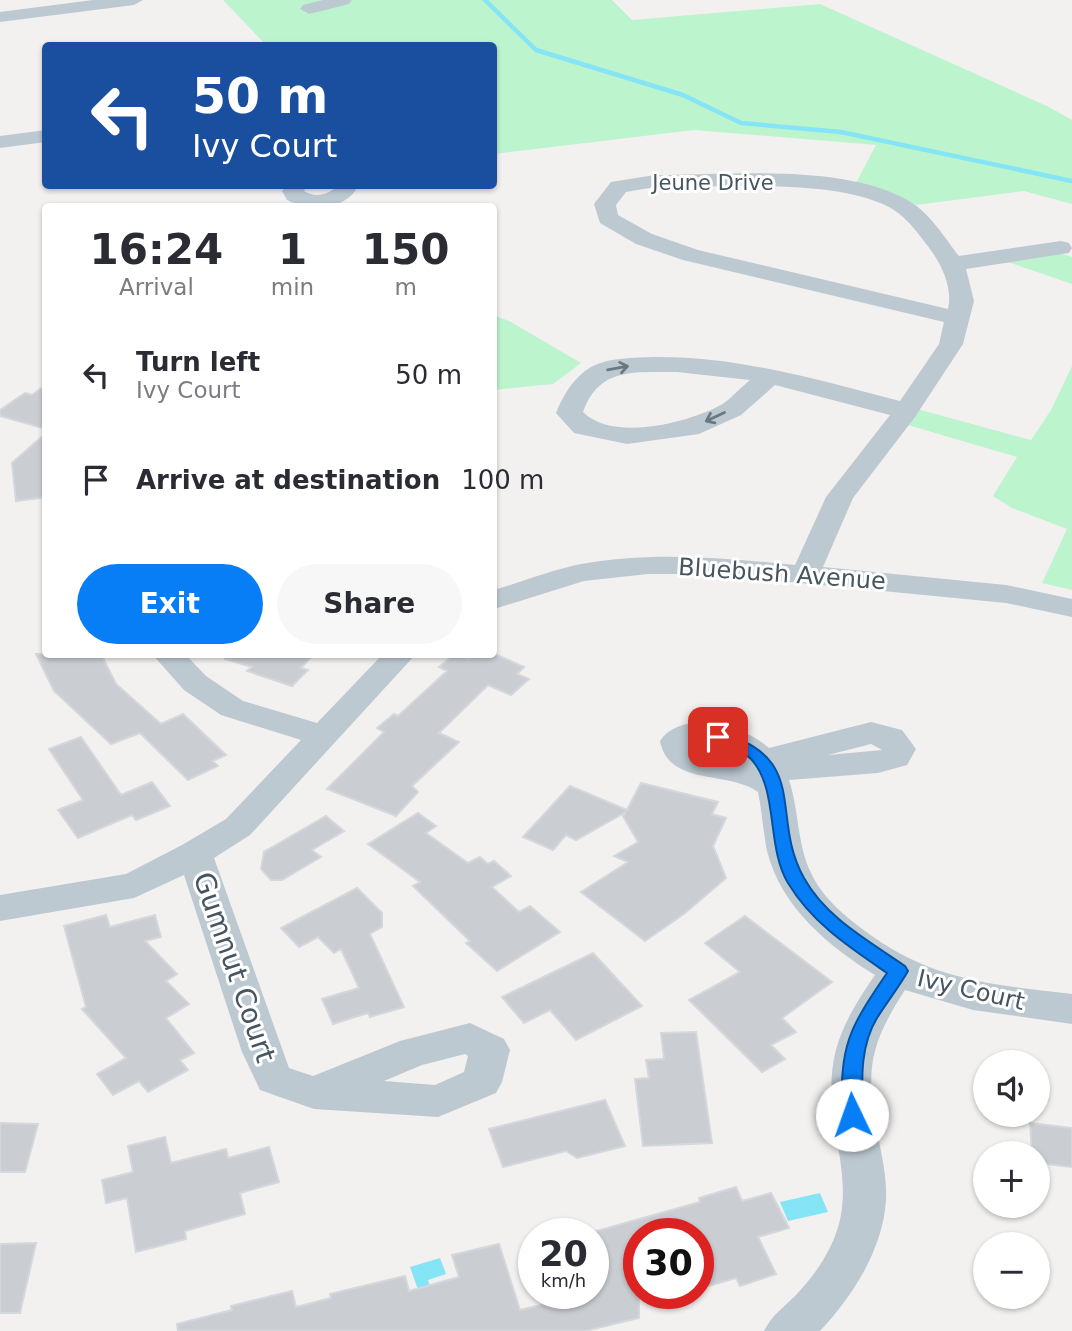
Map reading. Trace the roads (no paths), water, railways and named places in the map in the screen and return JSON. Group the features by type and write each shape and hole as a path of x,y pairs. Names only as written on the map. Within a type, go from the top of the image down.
{"street":[{"path":"0,17 134,0"},
{"path":"309,9 343,0"},
{"path":"0,142 42,137"},
{"name":"Jeune Drive","path":"805,574 840,497 906,411 951,344 962,300 953,264 925,227 902,206 864,190 814,182 655,181 619,187 605,204 608,218 644,239 691,255 956,318"},
{"path":"295,189 295,195 315,201 340,196 345,189"},
{"path":"953,264 1061,248"},
{"path":"770,376 732,409 690,428 627,436 583,427 569,413 576,394 600,373 616,366 661,364 735,369 770,376 906,411"},
{"name":"Bluebush Avenue","path":"497,599 581,573 648,565 709,565 1006,594 1072,608"},
{"path":"171,658 195,683 232,708 324,736"},
{"path":"0,908 134,885 195,854 238,827 397,658"},
{"path":"713,751 746,747 761,772 875,748"},
{"name":"Ivy Court","path":"761,772 782,842 799,885 836,928 898,971 930,984 966,993 1072,1009"},
{"name":"Gumnut Court","path":"195,854 262,1052 274,1079 314,1093"},
{"path":"788,1331 817,1304 838,1276 860,1227 865,1192 852,1107 852,1059 862,1026 898,971"}],"water":[{"path":"820,1193 828,1212 788,1221 780,1202"},
{"path":"440,1258 446,1274 428,1280 439,1315 428,1318 410,1267"}],"waterway":[{"path":"485,0 536,50 683,95 741,123 841,132 1072,181"}]}
